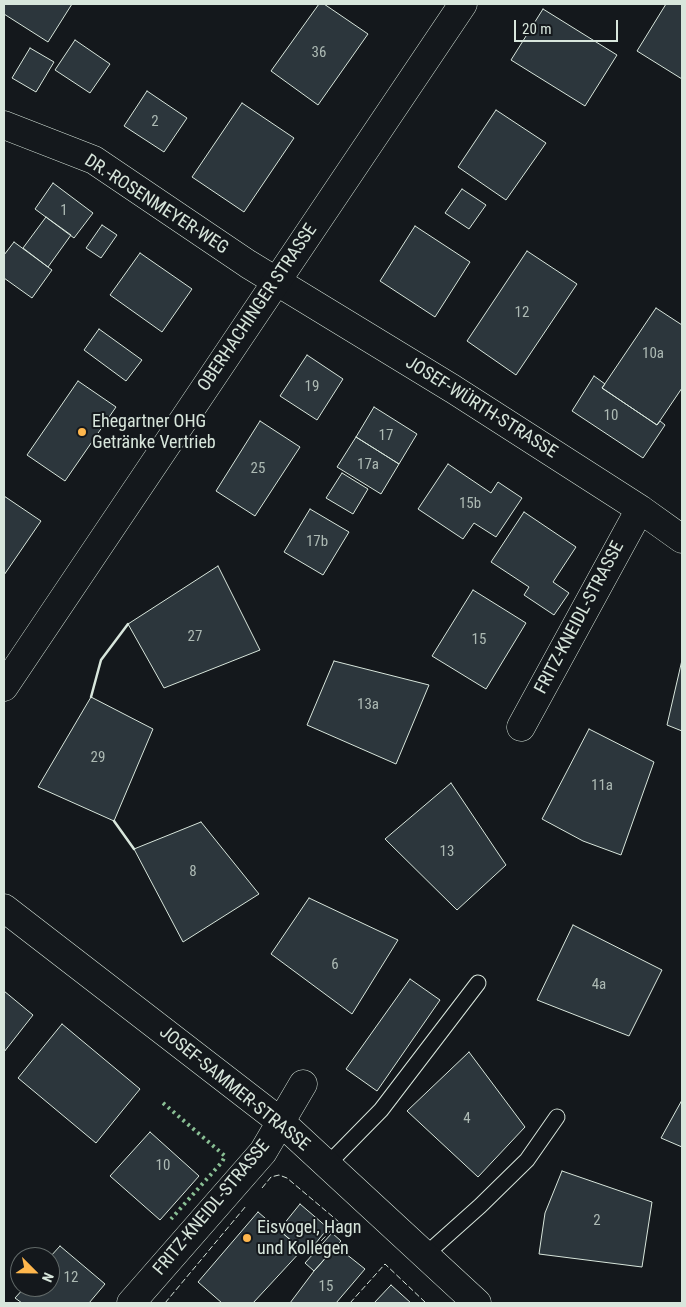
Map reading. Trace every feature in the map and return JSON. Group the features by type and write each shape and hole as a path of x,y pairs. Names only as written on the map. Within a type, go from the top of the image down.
{"street":[{"name":"OBERHACHINGER STRASSE","path":"4,688 463,4"},
{"name":"DR.-ROSENMEYER-WEG","path":"4,125 94,160 248,264 277,281"},
{"name":"JOSEF-WÜRTH-STRASSE","path":"277,281 453,389 640,509 682,539"},
{"name":"FRITZ-KNEIDL-STRASSE","path":"521,727 640,509"},
{"name":"JOSEF-SAMMER-STRASSE","path":"4,908 281,1122 476,1303"},
{"name":"FRITZ-KNEIDL-STRASSE","path":"131,1303 263,1152 303,1084"}],"lane":[{"path":"327,1165 381,1110 478,982"},
{"path":"424,1256 480,1206 527,1160 557,1117"}],"building":[{"path":"4,4 72,4 48,42 4,14"},
{"path":"319,4 324,4 368,34 318,105 271,71"},
{"path":"666,4 682,4 682,79 637,51"},
{"path":"543,9 617,55 585,106 511,60"},
{"path":"75,40 110,64 90,93 55,70"},
{"path":"30,48 54,62 36,92 12,78"},
{"path":"147,91 187,118 164,152 124,126"},
{"path":"242,103 294,138 244,212 192,177"},
{"path":"496,110 546,143 506,200 458,167"},
{"path":"53,183 93,213 74,238 35,209"},
{"path":"462,189 486,205 469,229 445,213"},
{"path":"46,217 71,235 48,267 23,248"},
{"path":"102,225 117,235 101,258 86,248"},
{"path":"415,226 470,262 435,317 380,281"},
{"path":"14,242 52,270 32,298 4,278 4,255"},
{"path":"527,251 577,284 516,375 467,341"},
{"path":"140,253 192,289 162,332 110,295"},
{"path":"656,308 682,325 682,388 657,425 602,388"},
{"path":"99,329 142,360 126,381 84,350"},
{"path":"307,355 343,379 317,420 280,396"},
{"path":"594,376 605,384 602,388 657,425 660,421 665,425 643,458 572,411"},
{"path":"78,381 116,407 65,481 27,455"},
{"path":"374,407 417,434 399,464 356,437"},
{"path":"260,421 300,447 255,516 216,491"},
{"path":"356,437 399,464 381,494 337,467"},
{"path":"448,464 491,493 498,482 522,498 496,537 474,523 463,539 418,509"},
{"path":"342,473 368,489 353,514 326,498"},
{"path":"4,496 41,521 4,575"},
{"path":"310,509 349,532 323,575 284,552"},
{"path":"524,512 576,547 553,582 569,593 554,615 524,595 529,587 491,562"},
{"path":"218,566 260,650 164,688 128,624"},
{"path":"473,590 526,623 486,689 432,656"},
{"path":"682,660 682,731 667,725"},
{"path":"334,661 429,685 396,764 307,725"},
{"path":"91,697 153,729 114,821 38,787"},
{"path":"589,729 654,762 621,855 583,841 542,819"},
{"path":"451,783 506,865 457,910 385,839"},
{"path":"201,822 259,894 183,942 134,849"},
{"path":"309,898 398,940 352,1014 271,954"},
{"path":"573,925 662,970 629,1036 537,1000"},
{"path":"410,979 440,1000 377,1091 346,1069"},
{"path":"4,991 33,1015 4,1052"},
{"path":"62,1024 140,1089 96,1143 18,1078"},
{"path":"469,1052 525,1127 478,1177 407,1111"},
{"path":"682,1100 682,1147 661,1138"},
{"path":"150,1132 199,1176 160,1220 110,1176"},
{"path":"562,1171 652,1202 642,1267 539,1254 545,1213"},
{"path":"300,1204 328,1228 307,1254 279,1230"},
{"path":"258,1212 302,1250 253,1303 222,1303 198,1282"},
{"path":"332,1233 341,1241 314,1271 305,1263"},
{"path":"336,1246 365,1269 336,1303 290,1303 314,1271"},
{"path":"59,1247 105,1284 89,1303 22,1303 15,1298 60,1297"},
{"path":"391,1285 411,1303 374,1303"}],"hedge":[{"path":"163,1103 225,1156 222,1162 171,1219"}],"fence":[{"path":"262,1188 271,1177 279,1175 287,1178 339,1222 321,1241"},
{"path":"165,1303 246,1206"},
{"path":"350,1303 385,1264 426,1303"}],"wall":[{"path":"91,697 101,660 128,624"},
{"path":"114,821 134,849"}],"place":[{"name":"Ehegartner OHG Getränke Vertrieb","path":"82,432"},
{"name":"Eisvogel, Hagn und Kollegen","path":"247,1238"}]}
